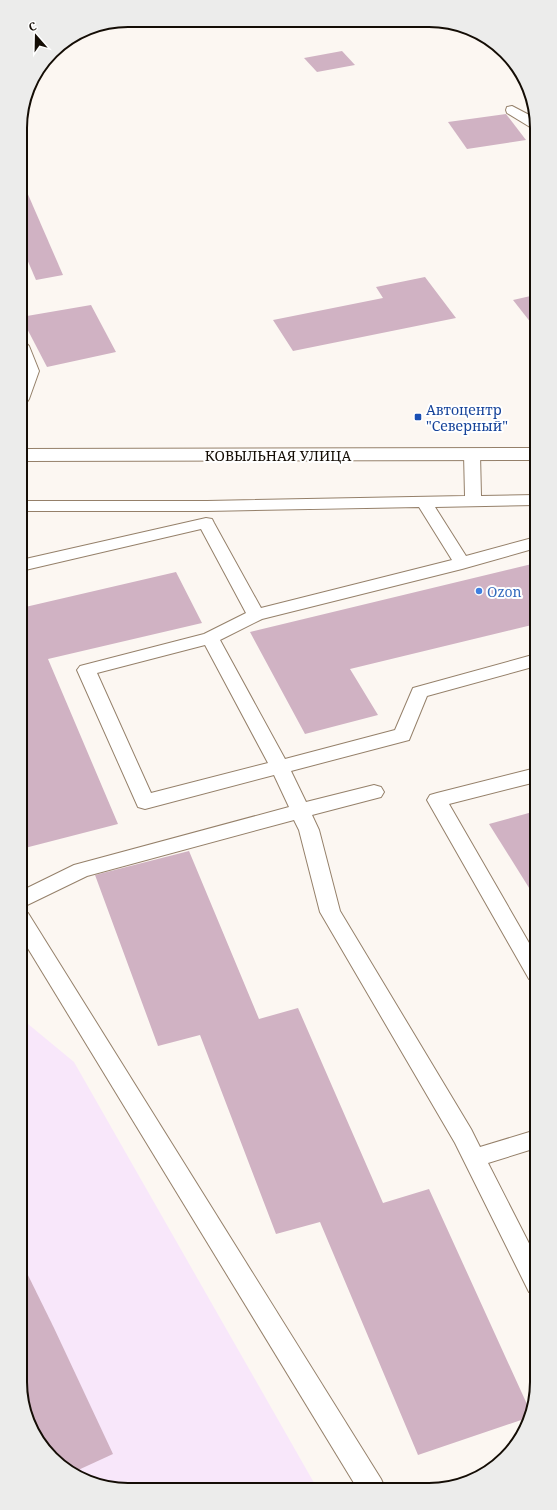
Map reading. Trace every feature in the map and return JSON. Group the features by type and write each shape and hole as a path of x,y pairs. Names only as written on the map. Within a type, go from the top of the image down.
{"main road":[{"name":"КОВЫЛЬНАЯ УЛИЦА","path":"27,455 530,454"}],"lane":[{"path":"512,110 529,121"},
{"path":"27,361 31,371 27,382"},
{"path":"472,454 473,501"},
{"path":"27,506 206,515 424,502 530,500"},
{"path":"424,502 462,563"},
{"path":"27,563 206,515"},
{"path":"206,515 256,615"},
{"path":"530,544 462,563 256,615 210,638 86,670 145,802 402,735 420,692 530,662"},
{"path":"210,638 280,768 309,830 330,912 463,1136 530,1270"},
{"path":"530,777 437,800 530,963"},
{"path":"27,897 81,870 374,792"},
{"path":"27,929 369,1483"},
{"path":"474,1158 530,1141"}],"shaded area":[{"path":"27,1023 74,1062 314,1483 121,1483 108,1481 83,1473 66,1462 56,1454 37,1427 32,1415 27,1389"}],"building":[{"path":"342,51 355,65 317,72 304,58"},
{"path":"506,114 526,140 467,149 448,122"},
{"path":"27,192 63,275 36,280 27,259"},
{"path":"425,277 456,318 293,351 273,320 383,298 376,287"},
{"path":"530,296 530,322 513,300"},
{"path":"91,305 116,352 47,367 27,329 27,316"},
{"path":"530,564 530,625 350,669 378,715 305,734 250,632"},
{"path":"176,572 202,623 48,659 118,824 27,847 27,607"},
{"path":"530,813 530,889 489,824"},
{"path":"189,851 259,1019 298,1008 383,1203 429,1189 527,1405 523,1419 418,1455 320,1222 276,1234 200,1035 158,1046 95,875"},
{"path":"27,1273 54,1328 113,1454 78,1470 56,1454 37,1427 32,1415 27,1389"}],"place":[{"name":"Автоцентр \"Северный\"","path":"418,417"},
{"name":"Ozon","path":"479,591"}]}
